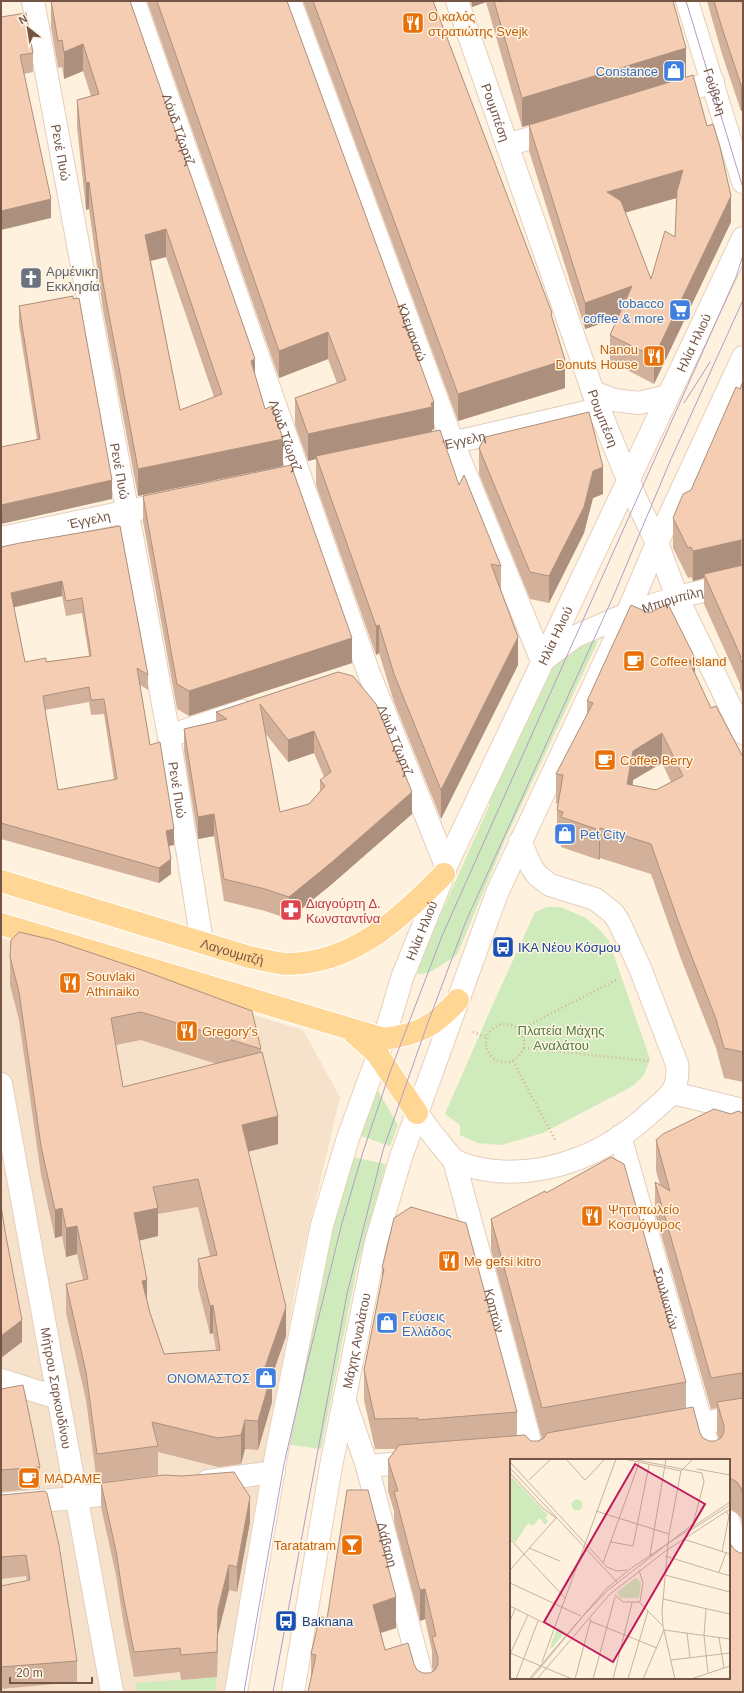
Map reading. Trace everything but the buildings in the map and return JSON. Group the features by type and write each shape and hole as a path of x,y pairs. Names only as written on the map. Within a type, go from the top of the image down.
{"main road":[{"name":"Λαγουμιτζή","path":"1,880 249,958 288,964 323,960 351,950 382,931 412,906 445,870"},
{"path":"1,924 348,1028 381,1047 417,1113"},
{"path":"381,1047 403,1036 426,1028 442,1018 458,1000"}],"street":[{"name":"Ρενέ Πυώ","path":"33,1 126,512 169,736 202,942"},
{"name":"Λόυδ Τζωρτζ","path":"134,1 308,474 368,671 445,870"},
{"name":"Κλεμανσώ","path":"290,1 453,443 542,661"},
{"name":"Ρουμπέση","path":"457,1 596,401 628,480 656,543 677,598 743,734"},
{"name":"Γούβελη","path":"687,1 743,182"},
{"path":"652,101 713,82"},
{"path":"507,145 576,124"},
{"name":"Ηλία Ηλιού","path":"381,1047 402,978 445,870 542,661 743,238"},
{"path":"458,1000 497,893 520,841 627,614 656,543 736,386 743,357"},
{"path":"596,401 614,400 639,403 668,396"},
{"name":"Έγγελη","path":"415,451 453,443 596,401"},
{"path":"278,480 308,474"},
{"name":"Έγγελη","path":"1,538 194,498"},
{"name":"Μπιρμπίλη","path":"542,661 576,636 627,614 677,598 743,582"},
{"path":"346,678 368,671"},
{"path":"169,736 265,704"},
{"path":"417,1113 432,1134 454,1160 484,1170 516,1173 546,1169 567,1163 592,1153 620,1136 641,1121 672,1093 678,1078 676,1064 640,968 619,922 613,913 594,899 550,885 537,875 531,866 520,841"},
{"name":"Μάχης Αναλάτου","path":"293,1692 331,1466 376,1242 401,1157 458,1000"},
{"path":"236,1692 277,1450 322,1225 348,1138 381,1047"},
{"name":"Μήτρου Σαρκουδίνου","path":"1,1084 112,1692"},
{"path":"672,1093 743,1110"},
{"name":"Σουλιωτών","path":"620,1136 712,1459"},
{"name":"Κρητών","path":"454,1160 534,1457"},
{"path":"1,1380 58,1398"},
{"name":"Δάβαρη","path":"344,1399 367,1466 426,1692"},
{"path":"648,1432 743,1416"},
{"path":"510,1455 534,1457 556,1449"},
{"path":"367,1466 438,1461"},
{"path":"187,1483 274,1472"},
{"path":"1,1504 76,1498 148,1489"},
{"path":"730,1526 743,1572"}],"path":[{"path":"520,1030 640,968"},
{"path":"508,1024 520,1030 523,1036 524,1048 518,1057 513,1061 500,1062 489,1056 486,1050 486,1037 495,1026 508,1024"},
{"path":"524,1048 676,1064"},
{"path":"513,1061 567,1163"}],"shaded area":[{"path":"1,938 303,1030 340,1097 296,1283 230,1692 1,1692"}],"green space":[{"path":"590,638 598,641 505,840 457,955 432,971 418,974 417,970 426,948 489,806 492,788 548,668"},
{"name":"Πλατεία Μάχης Αναλάτου","path":"547,907 560,907 586,918 599,929 609,941 650,1059 644,1075 633,1086 543,1133 501,1145 477,1143 460,1135 460,1125 445,1114 535,912"},
{"path":"374,1084 398,1125 390,1146 358,1135"},
{"path":"348,1156 386,1164 357,1268 321,1449 284,1444"},
{"path":"217,1677 215,1692 137,1692 136,1683"}],"tram line":[{"path":"686,1 743,188"},
{"path":"244,1692 284,1464 306,1368 342,1223 363,1152 390,1072 442,936 736,277 743,255"},
{"path":"273,1692 347,1294 383,1150 466,921 613,597 671,459 743,300"},
{"path":"684,403 710,362"}],"place":[{"name":"Ο καλός στρατιώτης Svejk","path":"413,23"},
{"name":"Constance","path":"674,71"},
{"name":"Αρμένικη Εκκλησία","path":"31,278"},
{"name":"tobacco coffee & more","path":"680,310"},
{"name":"Nanou Donuts House","path":"654,356"},
{"name":"Coffee Island","path":"634,661"},
{"name":"Coffee Berry","path":"605,760"},
{"name":"Pet City","path":"565,834"},
{"name":"Διαγούρτη Δ. Κωνσταντίνα","path":"291,910"},
{"name":"ΙΚΑ Νέου Κόσμου","path":"503,947"},
{"name":"Souvlaki Athinaiko","path":"70,983"},
{"name":"Gregory's","path":"187,1031"},
{"name":"Ψητοπωλείο Κοσμόγυρος","path":"592,1216"},
{"name":"Me gefsi kitro","path":"449,1261"},
{"name":"Γεύσεις Ελλάδος","path":"387,1323"},
{"name":"ΟΝΟΜΑΣΤΟΣ","path":"266,1378"},
{"name":"MADAME","path":"29,1478"},
{"name":"Taratatram","path":"352,1545"},
{"name":"Baknana","path":"286,1621"}]}
